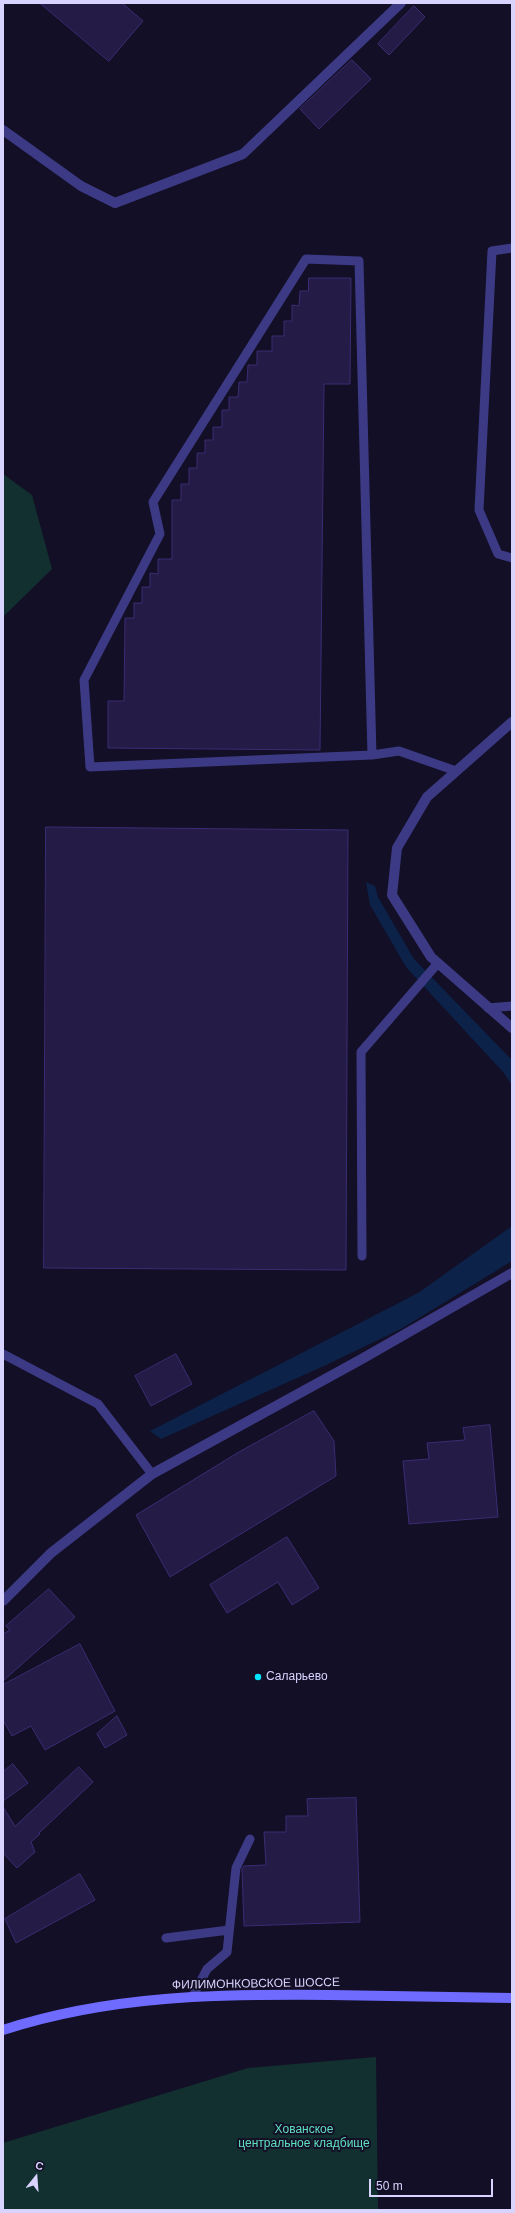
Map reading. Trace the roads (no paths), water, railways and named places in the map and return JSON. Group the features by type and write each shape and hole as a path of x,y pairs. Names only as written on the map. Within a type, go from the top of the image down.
{"main road":[{"name":"ФИЛИМОНКОВСКОЕ ШОССЕ","path":"3,2030 100,2005 193,1996 268,1994 512,1998"}],"street":[{"path":"3,130 81,186 115,203 243,154 401,3"},
{"path":"512,722 428,797 397,848 392,895 431,957 512,1028"},
{"path":"3,1601 50,1553 152,1474 360,1360 512,1273"}],"lane":[{"path":"512,248 492,251 478,510 498,554 512,558"},
{"path":"372,755 359,261 306,259 154,502 160,534 84,680 90,767 372,755 398,751 456,771"},
{"path":"362,1256 361,1052 438,963"},
{"path":"488,1008 512,1006"},
{"path":"3,1354 98,1404 152,1474"},
{"path":"193,1996 207,1969 227,1952 236,1868 250,1839"},
{"path":"166,1938 230,1930"}],"water":[{"path":"366,882 375,886 378,897 414,959 512,1060 512,1085 503,1072 406,967 370,905"},
{"path":"512,1226 512,1261 401,1329 324,1366 161,1439 150,1431 418,1293"}],"place":[{"name":"Саларьево","path":"258,1677"}],"park label":[{"name":"Хованское центральное кладбище","path":"304,2137"}]}
